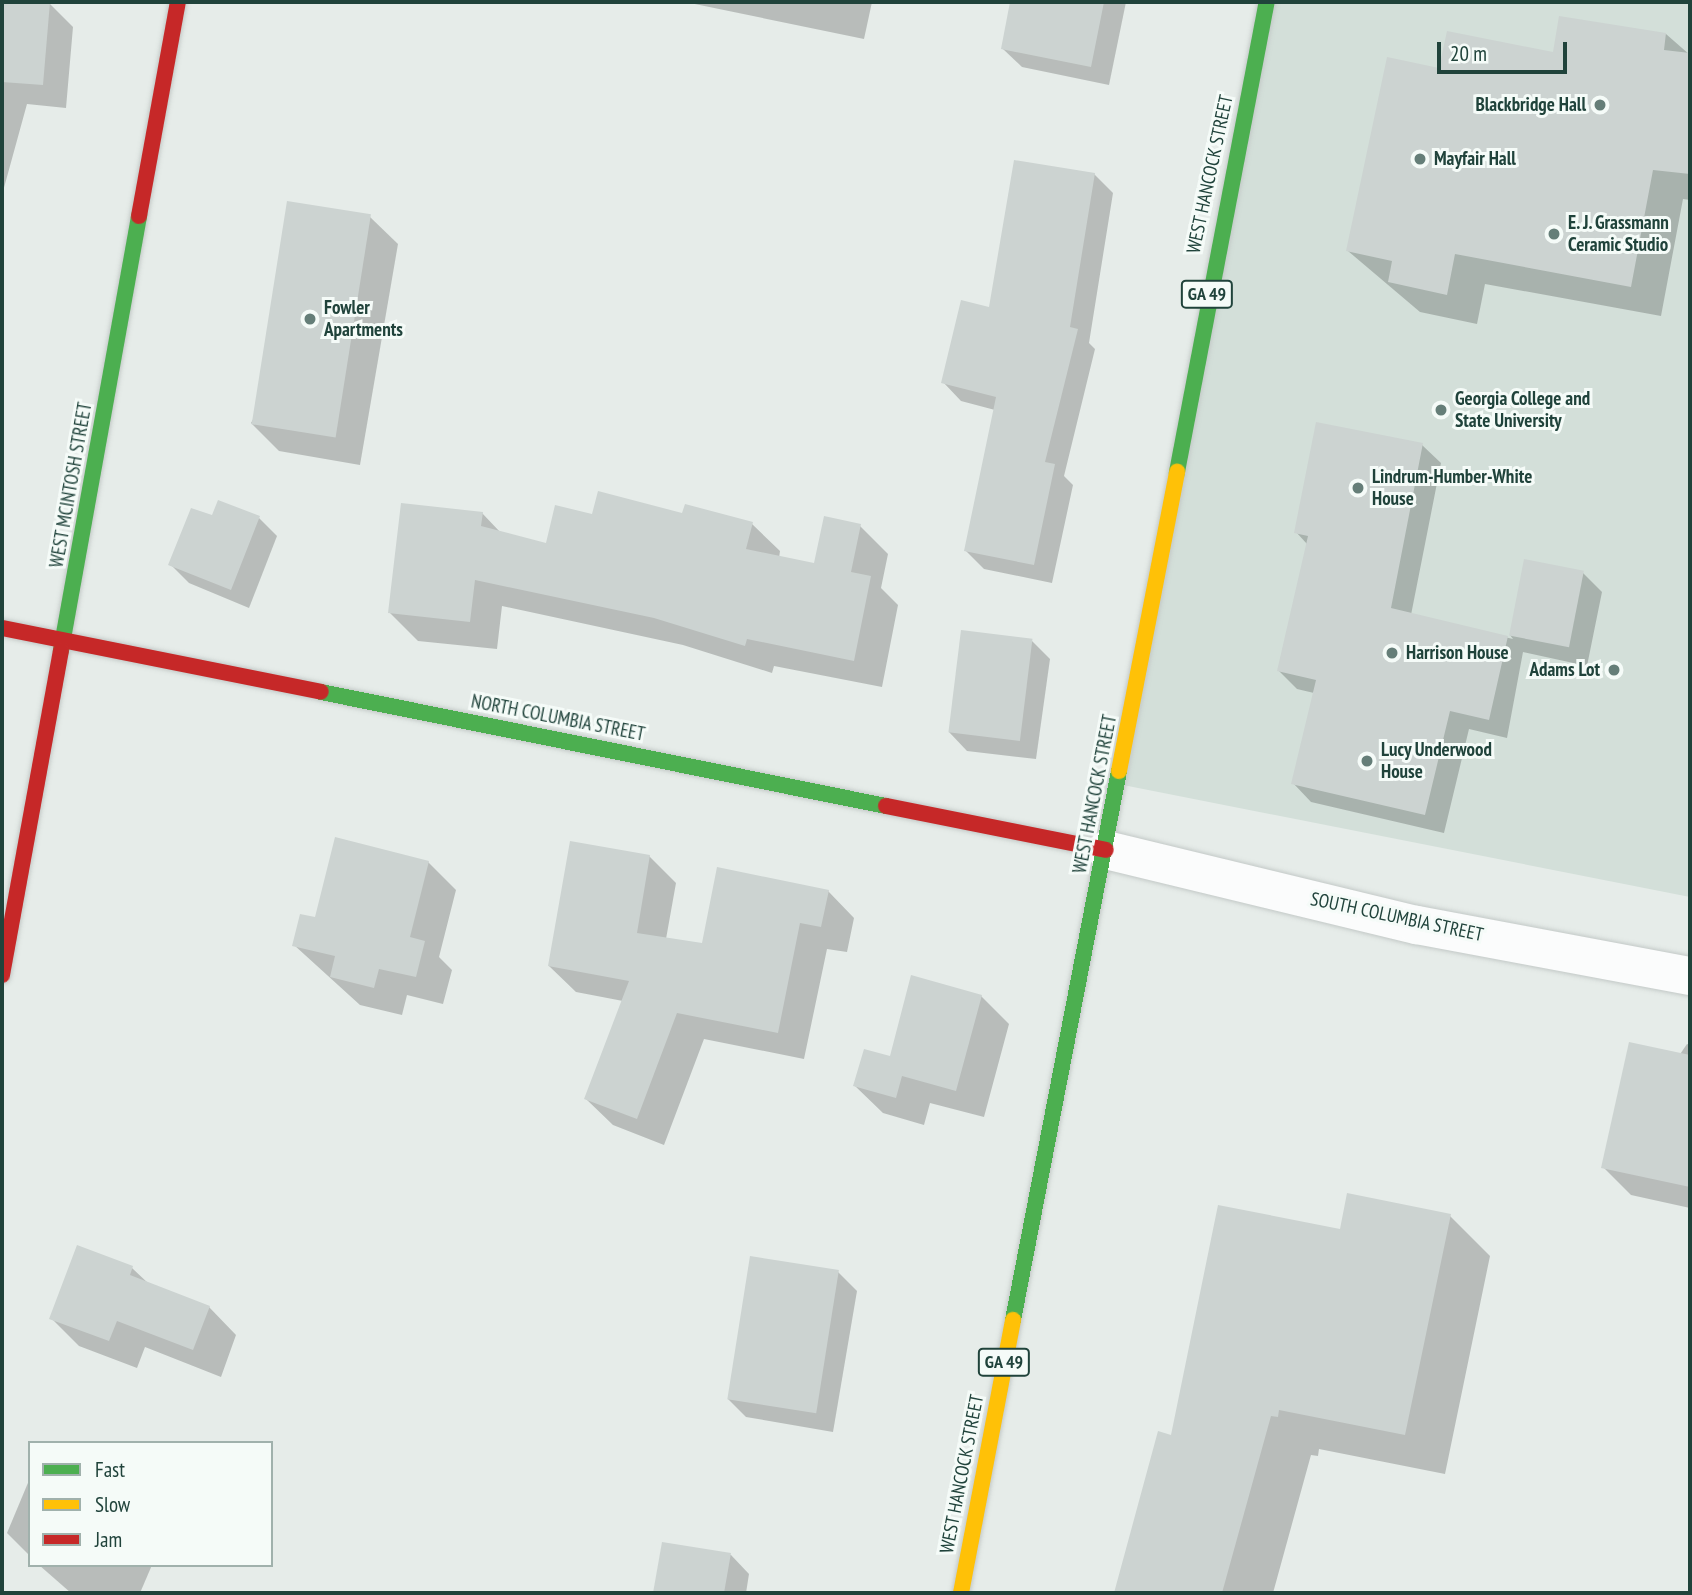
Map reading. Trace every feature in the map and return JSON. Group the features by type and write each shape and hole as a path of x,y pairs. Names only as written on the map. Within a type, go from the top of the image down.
{"street":[{"name":"WEST MCINTOSH STREET","path":"2,975 65,640 178,2"},
{"name":"WEST HANCOCK STREET","path":"961,1593 1106,850 1202,314 1267,2"},
{"name":"NORTH COLUMBIA STREET","path":"2,628 1106,850"},
{"name":"SOUTH COLUMBIA STREET","path":"1106,850 1418,925 1690,976"}],"shaded area":[{"name":"Georgia College and State University","path":"1266,2 1690,2 1690,897 1123,785"}],"building":[{"path":"2,2 50,2 43,85 2,82"},
{"path":"1010,2 1104,2 1091,67 1001,49"},
{"path":"1559,16 1666,33 1664,50 1690,53 1690,174 1653,170 1631,287 1455,254 1447,295 1388,282 1392,261 1346,251 1387,57 1439,68 1447,31 1553,52"},
{"path":"1014,160 1095,173 1070,327 1078,329 1045,462 1055,464 1034,565 964,551 996,397 941,383 961,300 989,307"},
{"name":"Fowler Apartments","path":"287,201 371,214 336,438 252,424"},
{"path":"1316,422 1423,443 1391,608 1508,636 1489,720 1450,711 1425,815 1291,784 1316,680 1277,671 1308,536 1294,533"},
{"path":"598,491 682,513 685,504 753,522 746,549 814,563 824,516 861,524 851,572 871,576 854,661 747,639 745,646 654,618 475,580 470,622 388,613 401,503 483,512 481,526 546,543 555,505 592,514"},
{"path":"218,500 260,516 231,590 168,565 191,508 212,515"},
{"path":"1524,559 1584,571 1569,647 1509,636"},
{"path":"961,630 1032,639 1020,741 948,732"},
{"path":"335,837 429,861 410,937 425,941 416,977 379,969 374,988 330,977 335,956 292,946 300,914 315,917"},
{"path":"570,841 650,855 637,933 702,943 717,867 829,890 821,927 800,923 778,1033 677,1013 637,1119 584,1099 629,981 548,966"},
{"path":"911,975 982,995 956,1091 902,1076 896,1098 853,1086 864,1049 890,1056"},
{"path":"1629,1042 1690,1055 1690,1187 1601,1168"},
{"path":"1347,1193 1451,1214 1405,1435 1279,1410 1278,1417 1271,1416 1222,1593 1114,1593 1158,1431 1171,1435 1218,1205 1340,1229"},
{"path":"77,1245 133,1266 130,1275 210,1306 193,1350 117,1321 109,1341 49,1319"},
{"path":"750,1256 839,1270 816,1413 727,1399"},
{"path":"662,1542 731,1553 724,1593 653,1593"}],"traffic: fast":[{"path":"1177,472 1267,2"},
{"path":"61,650 139,216"},
{"path":"321,692 886,806"},
{"path":"1013,1320 1119,771"}],"traffic: slow":[{"path":"1119,771 1177,472"},
{"path":"961,1593 1013,1320"}],"traffic: jam":[{"path":"139,216 178,2"},
{"path":"2,628 321,692"},
{"path":"2,975 61,650"},
{"path":"886,806 1106,850"}],"place":[{"name":"Blackbridge Hall","path":"1600,105"},
{"name":"Mayfair Hall","path":"1420,159"},
{"name":"E. J. Grassmann Ceramic Studio","path":"1554,234"},
{"name":"Fowler Apartments","path":"310,319"},
{"name":"Georgia College and State University","path":"1441,410"},
{"name":"Lindrum-Humber-White House","path":"1358,488"},
{"name":"Harrison House","path":"1392,653"},
{"name":"Adams Lot","path":"1614,670"},
{"name":"Lucy Underwood House","path":"1367,761"}]}
